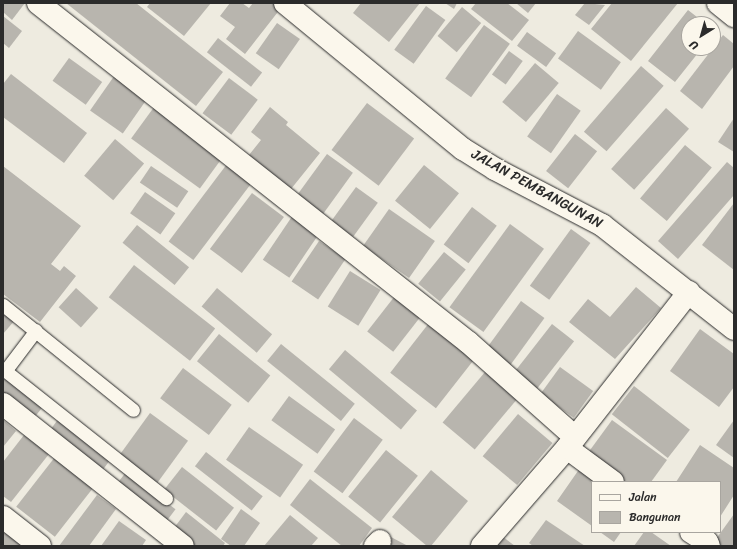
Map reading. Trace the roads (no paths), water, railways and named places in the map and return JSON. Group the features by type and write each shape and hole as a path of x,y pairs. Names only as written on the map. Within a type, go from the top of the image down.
{"street":[{"path":"38,3 468,342 612,481"},
{"name":"JALAN PEMBANGUNAN","path":"285,3 463,149 501,172 602,225 734,328"},
{"path":"718,3 734,16"},
{"path":"482,546 571,442 689,292"},
{"path":"3,404 183,546"},
{"path":"3,517 40,546"},
{"path":"693,533 707,542 708,546"}],"lane":[{"path":"3,304 133,410"},
{"path":"36,330 4,370 166,498"}]}
